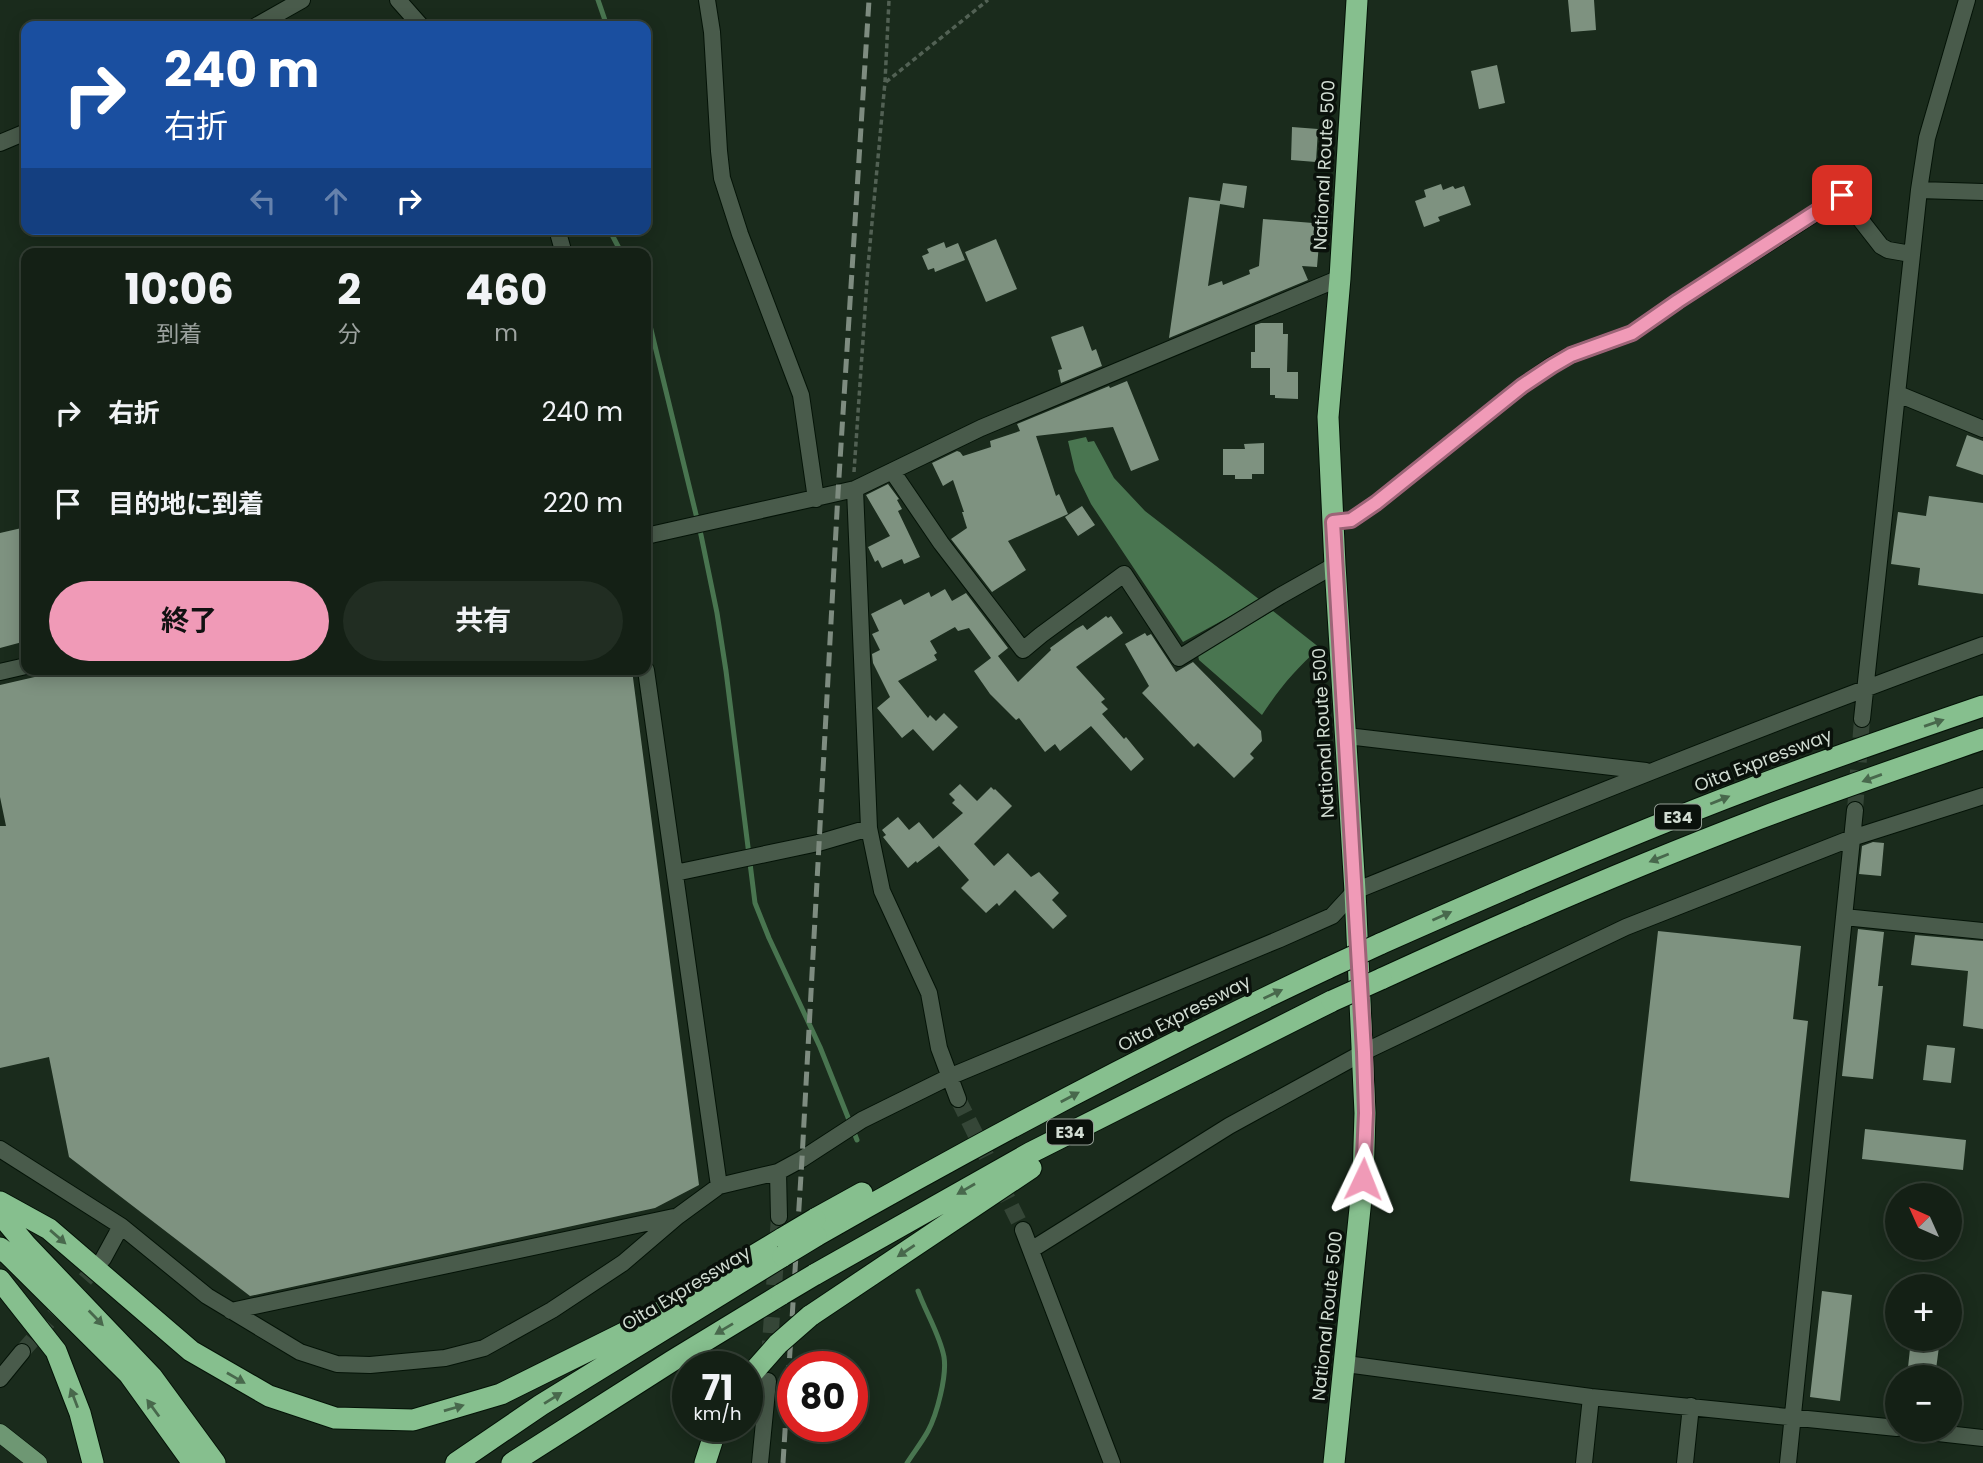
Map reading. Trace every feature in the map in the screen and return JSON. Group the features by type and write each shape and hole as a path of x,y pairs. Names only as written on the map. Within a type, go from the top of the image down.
{"highway":[{"name":"National Route 500","path":"1335,1463 1363,1179 1366,1113 1356,891 1328,417 1340,278 1357,0"},
{"name":"Oita Expressway","path":"456,1463 782,1237 816,1228 1245,1007 1479,899 1615,842 1735,794 1983,706"},
{"name":"E34","path":"512,1463 814,1275 1030,1153 1257,1037 1503,923 1710,838 1983,739"},
{"path":"763,1370 778,1344 810,1316 1016,1177 1257,1037"},
{"path":"0,1202 49,1229 191,1351 269,1396 335,1418 413,1420 500,1394 630,1329 782,1237"},
{"path":"0,1214 26,1245 152,1377 215,1463"},
{"path":"0,1248 129,1374 193,1463"},
{"path":"0,1280 56,1351 80,1413 93,1463"},
{"path":"705,1463 712,1442"}],"main road":[{"path":"0,1433 38,1463"}],"street":[{"path":"265,21 302,0"},
{"path":"398,0 417,21"},
{"path":"707,0 712,32 722,178 740,234 801,395 816,499"},
{"path":"1862,719 1919,190 1927,138 1967,0"},
{"path":"0,143 21,133"},
{"path":"1919,190 1983,192"},
{"path":"1333,522 1351,520 1376,503 1522,386 1552,366 1571,355 1632,333 1842,195 1881,246 1911,254"},
{"path":"651,535 855,489 981,428 1340,278"},
{"path":"1898,394 1983,429"},
{"path":"892,471 941,543 1023,650 1124,574 1179,658 1335,565"},
{"path":"855,489 869,828 882,891 929,993 939,1048 958,1099"},
{"path":"0,1149 121,1226 207,1296 300,1352 337,1364 370,1366 445,1358 484,1348 552,1310 623,1263 678,1216 719,1186 778,1172 862,1120 949,1077 1332,916 1356,891 1648,772 1983,645"},
{"path":"0,672 21,667"},
{"path":"647,675 719,1186"},
{"path":"1347,736 1648,772"},
{"path":"1031,1250 1229,1126 1364,1052 1626,927 1852,838 1983,796"},
{"path":"1788,1463 1855,810"},
{"path":"674,873 818,843 869,828"},
{"path":"1844,917 1983,931"},
{"path":"778,1172 782,1237"},
{"path":"231,1311 678,1216"},
{"path":"103,1259 121,1226"},
{"path":"1023,1230 1112,1463"},
{"path":"0,1379 22,1352"},
{"path":"1346,1364 1591,1397 1885,1427"},
{"path":"1584,1463 1591,1397"},
{"path":"1685,1463 1691,1406"},
{"path":"1962,1436 1983,1438"},
{"path":"759,1442 760,1463"}],"path":[{"path":"855,489 853,461 885,82 889,0"},
{"path":"885,82 988,0"}],"shaded area":[{"path":"1086,437 1088,442 1094,441 1114,478 1145,511 1260,600 1183,642 1091,504 1075,471 1068,441"},
{"path":"1273,611 1320,648 1288,679 1262,715 1199,660 1198,655"}],"building":[{"path":"1568,0 1594,0 1596,30 1571,32"},
{"path":"1497,65 1505,103 1479,109 1471,71"},
{"path":"1292,127 1318,129 1316,162 1291,160"},
{"path":"1223,183 1247,186 1244,208 1220,204 1208,286 1222,281 1223,285 1250,274 1249,270 1259,266 1263,219 1318,225 1317,232 1320,232 1317,267 1302,266 1308,280 1169,338 1189,197 1220,201"},
{"path":"1441,184 1443,190 1464,186 1471,205 1438,217 1440,221 1424,227 1415,201 1426,197 1424,190"},
{"path":"996,239 1017,289 986,302 965,252"},
{"path":"944,242 946,248 958,243 965,260 935,272 934,268 928,270 922,256 929,253 927,249"},
{"path":"1283,323 1283,334 1288,334 1287,372 1298,372 1298,399 1275,398 1275,395 1270,395 1270,368 1251,368 1251,352 1255,352 1255,325"},
{"path":"1083,326 1092,351 1096,349 1102,366 1061,383 1058,370 1062,369 1051,337"},
{"path":"1127,381 1159,460 1131,471 1113,427 1036,436 1056,496 1059,494 1068,514 1008,541 1026,570 992,592 951,539 967,528 964,512 953,480 943,486 932,463 957,451 963,456 991,447 990,441 1020,431 1017,424"},
{"path":"1967,435 1983,441 1983,475 1956,466"},
{"path":"1264,443 1264,474 1252,474 1252,479 1235,479 1235,475 1223,475 1223,449 1245,449 1244,444"},
{"path":"888,484 899,499 897,500 902,509 898,511 920,557 904,564 902,559 882,568 878,560 875,562 868,547 890,536 866,495"},
{"path":"1929,496 1983,503 1983,594 1918,585 1920,568 1891,564 1898,512 1926,516"},
{"path":"1082,506 1095,525 1078,536 1065,517"},
{"path":"21,528 21,642 0,648 0,533"},
{"path":"945,589 952,601 966,593 1008,648 998,656 1018,682 1050,648 1076,629 1083,625 1087,630 1106,616 1111,616 1123,633 1076,667 1105,699 1101,702 1108,709 1102,714 1144,759 1131,771 1091,726 1060,751 1055,744 1045,752 1019,718 1016,720 990,694 974,671 991,658 969,628 958,631 955,627 930,641 937,653 934,655 937,660 898,681 928,718 930,715 936,721 944,713 958,727 933,751 913,729 902,738 877,708 890,697 873,663 872,654 880,650 872,634 879,631 871,614 901,599 904,605 929,592 931,597"},
{"path":"1145,633 1147,636 1151,634 1176,672 1193,662 1261,731 1262,741 1250,754 1254,758 1234,778 1198,743 1194,747 1142,693 1149,686 1125,644"},
{"path":"43,675 633,675 699,1185 655,1208 250,1296 69,1157 49,1057 0,1068 0,826 6,826 0,797 0,685"},
{"path":"960,784 977,801 991,787 1012,806 974,844 994,866 1008,853 1031,877 1039,872 1059,893 1052,900 1067,916 1053,929 1015,890 999,906 997,903 986,913 961,888 969,880 933,839 963,813 952,803 955,800 949,794"},
{"path":"898,817 909,830 919,822 939,846 908,868 883,837 886,835 882,830"},
{"path":"1873,842 1884,843 1881,876 1859,874 1862,846"},
{"path":"1858,929 1884,932 1878,986 1883,986 1873,1079 1842,1076"},
{"path":"1658,931 1801,946 1793,1019 1808,1021 1789,1198 1630,1181"},
{"path":"1915,935 1983,941 1983,1029 1963,1026 1968,971 1911,965"},
{"path":"1927,1045 1955,1048 1951,1083 1923,1080"},
{"path":"1865,1129 1966,1140 1963,1170 1862,1159"},
{"path":"1822,1291 1852,1295 1840,1401 1810,1397"},
{"path":"1910,1351 1938,1351 1937,1365 1908,1365"}],"waterway":[{"path":"598,0 605,21"},
{"path":"612,235 619,248"},
{"path":"651,330 701,535 717,613 755,903 820,1047 857,1140"},
{"path":"907,1463 931,1424 938,1405 945,1365 936,1332 918,1291"}],"tunnel":[{"path":"1855,810 1862,719"},
{"path":"958,1099 1023,1230"},
{"path":"769,1357 779,1217"},
{"path":"22,1352 101,1261"}],"railway":[{"path":"783,1463 869,0"}],"route":[{"path":"1363,1179 1366,1113 1364,1052 1333,522 1351,520 1376,503 1522,386 1552,366 1571,355 1632,333 1842,195"}]}
